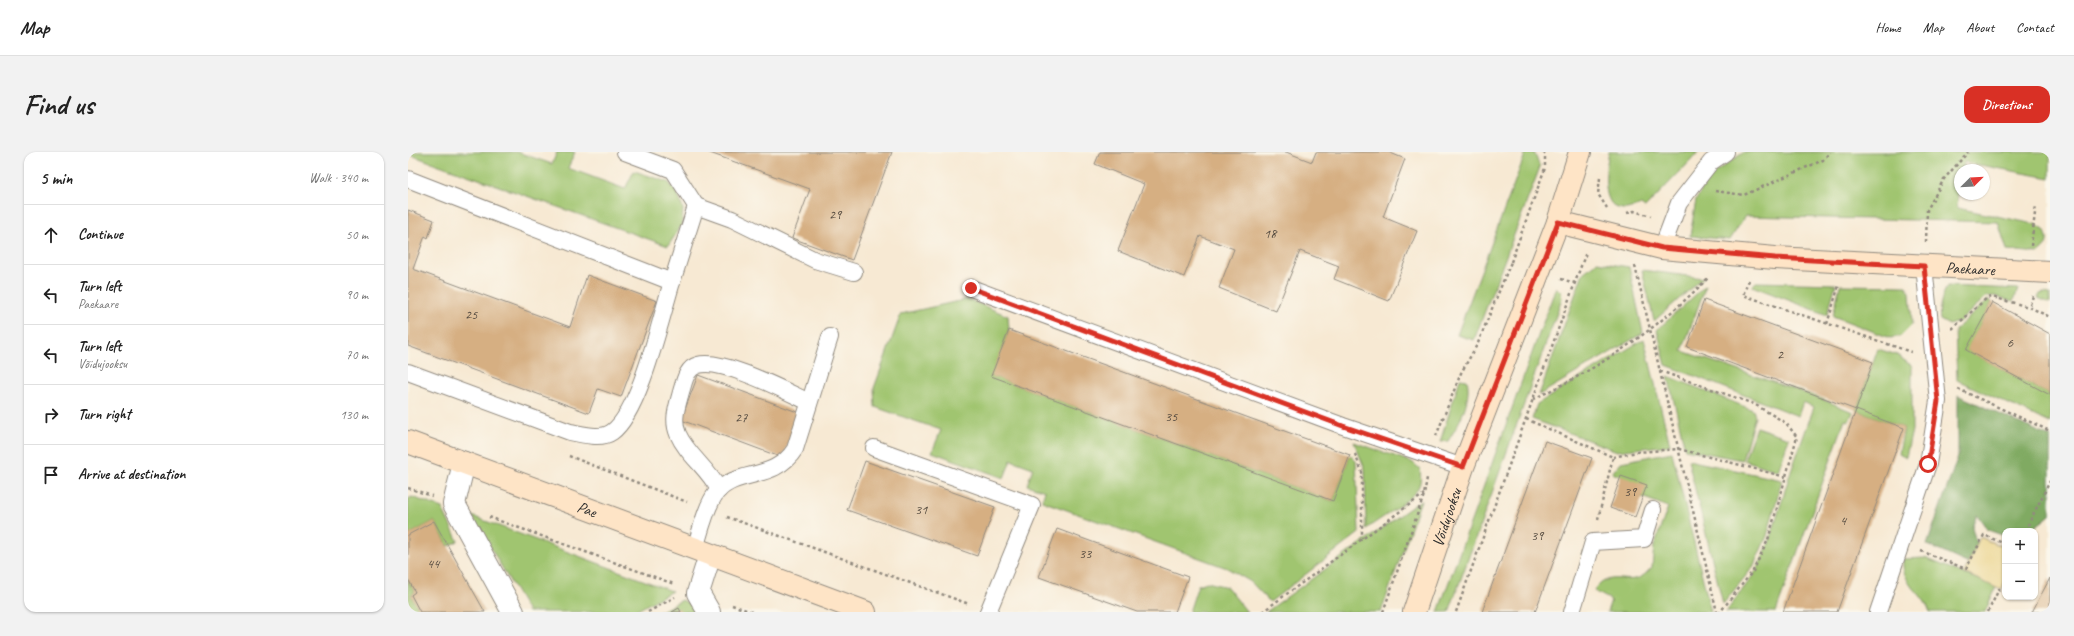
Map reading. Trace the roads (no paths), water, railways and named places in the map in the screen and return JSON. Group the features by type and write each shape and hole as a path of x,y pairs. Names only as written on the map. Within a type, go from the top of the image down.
{"street":[{"name":"Võidujooksu","path":"1414,612 1463,467 1558,222 1580,152"},
{"name":"Paekaare","path":"1558,222 1662,248 1775,258 2040,272"},
{"name":"Pae","path":"408,442 865,612"},
{"name":"Pae","path":"408,449 454,460"},
{"path":"454,460 454,504 513,612"},
{"path":"700,599 702,552"}],"lane":[{"path":"625,152 673,170 696,206 732,219 815,260 854,272"},
{"path":"1662,248 1679,203 1715,157 1726,152"},
{"path":"408,178 672,282"},
{"path":"408,372 570,432 596,436 611,433 622,422 637,395 696,206"},
{"path":"1878,612 1928,464 1938,401 1924,266"},
{"path":"971,288 1336,423 1463,467"},
{"path":"702,552 710,504 719,490 730,482 770,470 788,460 795,449 830,337"},
{"path":"719,490 710,474 678,435 675,425 675,414 685,377 690,370 697,365 717,365 760,379 810,402"},
{"path":"874,448 1032,505 988,612"},
{"path":"1572,612 1593,542 1644,539 1653,510"}]}
